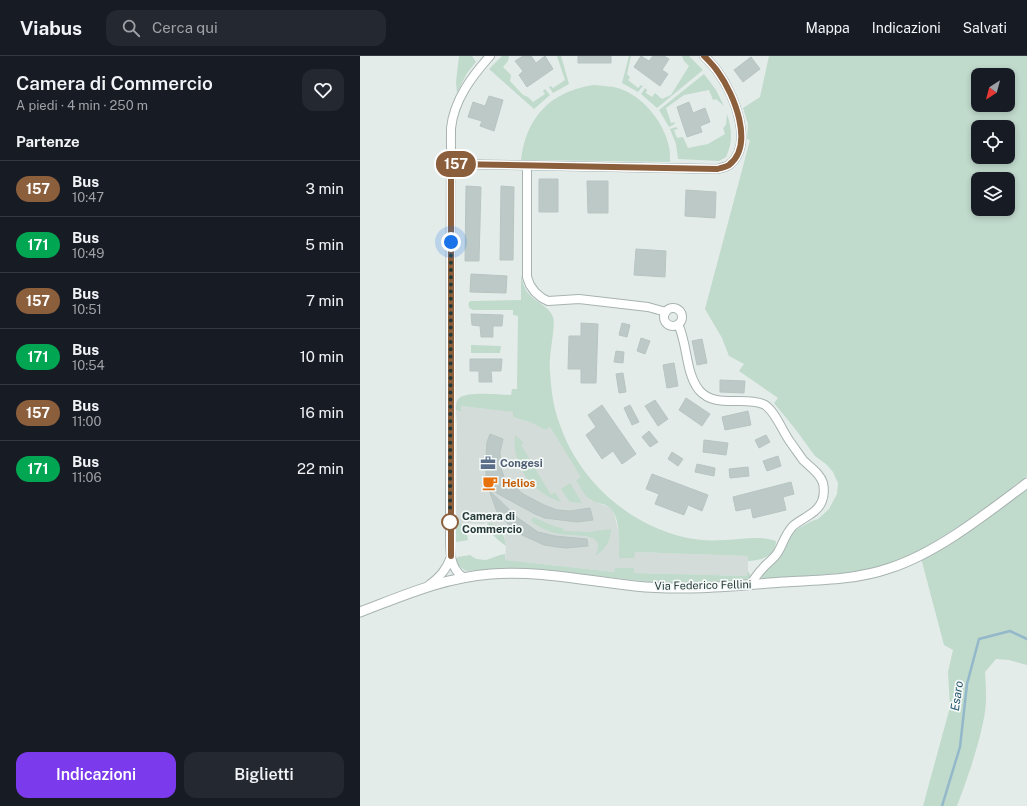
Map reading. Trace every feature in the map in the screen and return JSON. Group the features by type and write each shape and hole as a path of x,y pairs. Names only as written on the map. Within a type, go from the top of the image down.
{"street":[{"path":"463,577 452,565 451,556 452,116 470,81 490,56"},
{"path":"451,164 717,169 727,166 734,160 738,151 741,141 742,128 734,103 726,86 719,73 704,56"},
{"path":"527,166 528,277 530,285 535,292 548,301 579,298 648,307 666,312"},
{"path":"672,308 679,311 682,318 678,324 670,325 666,322 664,317 666,312 672,308"},
{"path":"678,324 682,333 691,375 700,391 710,398 718,400 753,402 769,407 785,435 803,459 820,476 823,484 824,492 822,501 818,508 793,526 788,532 778,552 772,560 763,567 750,585"},
{"name":"Via Federico Fellini","path":"360,612 429,585 463,577 491,574 528,572 635,586 674,588 750,585 864,575 891,568 922,554 961,530 1027,483"},
{"path":"429,585 442,574 451,556"}],"shaded area":[{"path":"461,406 514,412 513,417 532,423 545,430 550,427 582,477 576,480 590,500 611,508 620,536 619,558 635,552 748,556 748,576 633,573 633,568 615,568 614,572 505,560 506,546 504,534 500,529 487,522 484,524 456,523 456,410 460,412"}],"green space":[{"path":"459,56 472,56 476,62 467,73 457,93 456,82"},
{"path":"502,56 509,56 508,61 503,67 511,75 510,81 523,95 528,97 533,102 545,94 543,91 545,89 550,95 534,109 489,69"},
{"path":"557,56 561,56 569,84 553,93 549,87 551,86 553,88 565,80"},
{"path":"629,56 631,56 627,74 630,77 628,80 638,88 641,85 643,86 638,92 622,83"},
{"path":"682,56 689,56 703,70 657,108 641,94 645,88 647,90 646,93 652,97 655,93 662,99 671,95 689,66 684,61"},
{"path":"769,56 1027,56 1027,476 970,519 918,552 887,565 864,571 764,580 762,578 762,575 780,558 792,535 797,529 818,519 829,509 837,494 838,483 833,472 826,464 815,456 774,403 778,398 739,371 744,364 729,356 722,338 705,309 750,140 747,139 748,124 743,108 760,97"},
{"path":"704,74 716,90 724,106 716,99 713,100 709,90 684,95 666,108 671,123 674,122 675,124 669,127 659,110"},
{"path":"594,85 609,86 627,92 636,97 651,111 662,128 666,138 670,152 670,162 521,160 528,131 543,109 553,100 565,93"},
{"path":"727,114 730,125 731,141 726,157 719,161 678,159 676,144 670,129 676,127 678,129 674,130 677,138 683,137 688,148 708,144 725,134 723,128 726,125"},
{"path":"521,275 527,292 549,310 553,317 554,328 550,365 555,410 567,442 578,462 591,479 606,495 623,509 642,521 662,530 683,537 703,540 770,539 776,541 771,554 758,560 748,561 748,556 635,552 634,558 619,558 619,532 614,514 609,507 589,499 585,494 576,480 581,477 550,427 545,430 532,423 513,417 513,412 461,406 461,412 456,410 457,400 464,396 477,394 511,395 512,389 517,389 518,316 513,315 513,310 474,310 469,308 469,302 521,300"},
{"path":"471,345 501,346 500,353 471,353"},
{"path":"515,435 524,443 521,445 551,495 555,492 561,502 538,490 522,470 516,454"},
{"path":"570,483 582,503 570,502 561,489"},
{"path":"1027,487 1027,665 1009,660 996,659 985,672 986,701 984,718 979,740 957,806 923,806 950,707 948,672 953,650 944,645 921,558"},
{"path":"533,517 564,529 563,531 588,532 611,529 610,538 605,548 595,556 598,548 597,542 593,538 588,536 565,535 551,532 531,521"},
{"path":"487,522 492,523 501,531 506,546 491,533"},
{"path":"456,523 461,523 467,534 468,540 456,542"},
{"path":"505,554 505,560 614,572 615,568 634,568 634,573 747,576 748,571 751,576 750,578 742,581 658,583 520,568 466,571 457,565 455,561 458,557 470,555 476,559 486,560"}],"building":[{"path":"523,56 531,56 536,63 545,56 553,69 527,87 519,75 523,71 515,61"},
{"path":"578,56 611,56 611,63 578,63"},
{"path":"641,56 649,61 653,56 664,56 669,59 662,70 668,74 660,86 634,67"},
{"path":"751,57 760,69 743,82 734,70"},
{"path":"489,96 503,100 494,131 480,126 482,121 468,117 473,102 485,106"},
{"path":"689,102 693,113 705,108 710,122 700,126 702,132 687,137 677,107"},
{"path":"539,179 558,179 558,212 539,212"},
{"path":"587,181 608,181 608,213 588,213"},
{"path":"466,186 481,187 479,261 465,261"},
{"path":"501,186 514,187 513,260 500,260"},
{"path":"686,190 716,192 715,218 685,216"},
{"path":"636,249 666,251 665,277 634,275"},
{"path":"471,274 507,276 506,293 470,292"},
{"path":"471,314 503,315 502,326 493,326 493,337 481,337 480,326 472,325"},
{"path":"581,323 598,324 596,383 581,383 581,369 568,369 569,336 581,336"},
{"path":"622,323 630,325 627,337 619,335"},
{"path":"641,338 650,341 645,354 637,351"},
{"path":"702,339 707,363 697,365 692,341"},
{"path":"616,351 624,352 623,363 614,362"},
{"path":"470,359 502,359 501,371 491,371 492,382 479,382 479,371 470,371"},
{"path":"674,363 678,386 667,388 663,365"},
{"path":"623,373 626,392 619,393 616,374"},
{"path":"720,380 745,381 744,393 720,392"},
{"path":"686,398 710,414 702,426 679,410"},
{"path":"655,400 668,419 658,426 645,406"},
{"path":"602,405 636,454 622,464 613,451 602,459 586,435 596,427 588,415"},
{"path":"630,405 639,422 632,425 624,408"},
{"path":"748,411 751,425 725,430 722,417"},
{"path":"649,431 658,442 650,447 642,437"},
{"path":"490,434 503,439 500,452 501,468 506,483 511,481 517,483 519,491 544,505 557,510 570,511 590,508 593,520 577,522 545,518 489,489 486,478 486,456 487,442"},
{"path":"766,435 770,442 759,448 755,440"},
{"path":"704,440 728,443 726,455 703,452"},
{"path":"672,452 683,459 678,466 668,459"},
{"path":"778,456 781,466 767,471 763,461"},
{"path":"697,464 715,468 714,476 695,472"},
{"path":"748,467 749,476 730,478 729,469"},
{"path":"652,474 708,495 702,511 688,505 684,515 655,504 659,494 646,489"},
{"path":"791,482 794,494 783,497 786,510 753,518 751,508 736,511 733,497"},
{"path":"489,490 518,518 538,532 555,536 587,539 588,546 566,548 544,545 522,535 514,530 497,512"}],"waterway":[{"name":"Esaro","path":"942,806 960,747 967,684 979,639 1010,631 1027,639"}],"bus line":[{"name":"157","path":"451,556 451,164 717,169 727,166 734,160 738,151 741,141 742,128 734,103 726,86 719,73 704,56"}],"place":[{"name":"Congesi","path":"488,463"},
{"name":"Helios","path":"490,483"},
{"name":"Camera di Commercio","path":"450,522"}],"route":[{"path":"450,522 451,242"}]}
